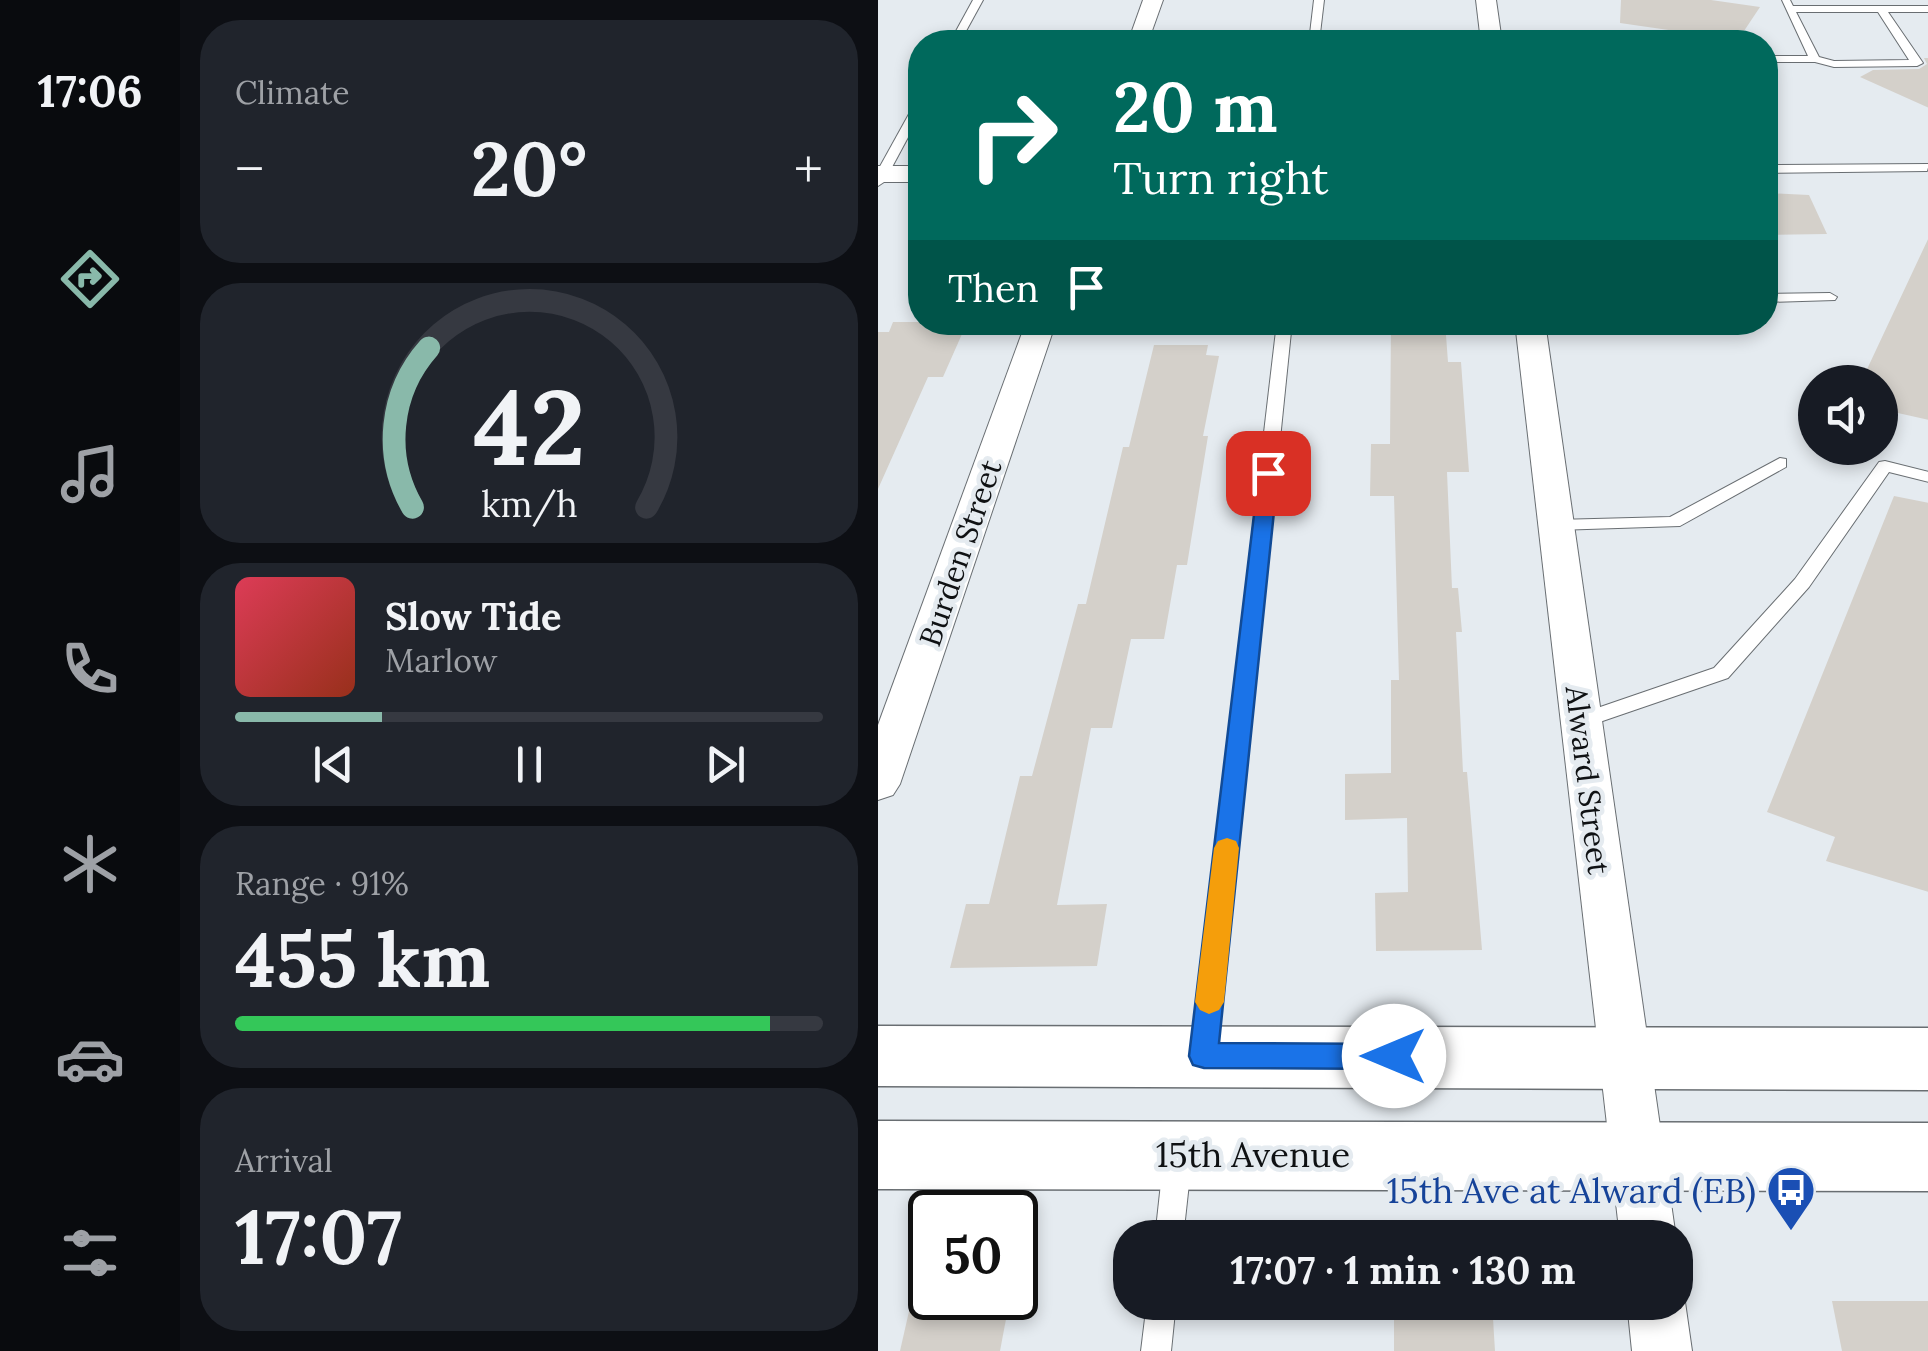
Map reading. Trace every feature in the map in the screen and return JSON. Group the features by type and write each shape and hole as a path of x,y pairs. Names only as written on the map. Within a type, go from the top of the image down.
{"main road":[{"path":"878,1056 1928,1059"},
{"name":"15th Avenue","path":"878,1155 1928,1157"}],"street":[{"path":"1142,30 1153,0"},
{"path":"1486,0 1490,30"},
{"path":"880,177 908,175"},
{"name":"Burden Street","path":"878,784 1036,335"},
{"name":"Alward Street","path":"1532,335 1646,1220"},
{"path":"1658,1320 1662,1351"}],"lane":[{"path":"961,30 978,0"},
{"path":"1315,30 1318,0"},
{"path":"1788,4 1928,9"},
{"path":"1788,4 1816,59"},
{"path":"1778,59 1916,64 1881,9"},
{"path":"880,177 908,127"},
{"path":"1778,170 1927,167"},
{"path":"1778,298 1830,297"},
{"path":"1204,1056 1284,335"},
{"path":"1556,526 1674,522 1780,462"},
{"path":"1581,722 1721,674 1802,583 1884,466 1928,476"},
{"path":"1171,1220 1178,1153"},
{"path":"1156,1351 1160,1320"}],"building":[{"path":"1621,0 1711,0 1760,7 1745,30 1669,30 1620,23"},
{"path":"1924,58 1929,58 1929,108 1860,77 1873,70 1919,69 1927,64"},
{"path":"1778,194 1809,195 1827,234 1778,235"},
{"path":"1929,237 1929,420 1898,413 1898,365 1869,365"},
{"path":"893,322 908,322 908,335 962,335 943,377 928,377 878,489 878,332 889,332"},
{"path":"1391,335 1446,335 1448,362 1461,362 1469,472 1447,472 1452,588 1458,588 1462,632 1456,632 1463,772 1467,772 1482,950 1376,951 1375,893 1408,892 1407,818 1345,820 1345,774 1391,773 1391,680 1399,680 1394,496 1370,496 1371,444 1390,444"},
{"path":"1154,345 1208,345 1206,355 1219,356 1203,436 1208,436 1187,565 1177,565 1164,639 1131,639 1112,728 1091,728 1057,905 1107,904 1097,966 950,968 966,904 989,904 1020,776 1032,776 1078,604 1086,604 1123,447 1129,447"},
{"path":"1894,496 1929,503 1929,892 1826,861 1835,837 1767,812"},
{"path":"1832,1301 1929,1301 1929,1351 1842,1351"},
{"path":"908,1316 908,1320 1006,1320 1000,1351 900,1351"},
{"path":"1394,1320 1493,1320 1495,1351 1394,1351"}],"slow traffic":[{"path":"1209,1002 1227,848"}],"place":[{"name":"15th Ave at Alward (EB)","path":"1791,1232"}],"route":[{"path":"1268,473 1204,1056 1394,1056"}]}
